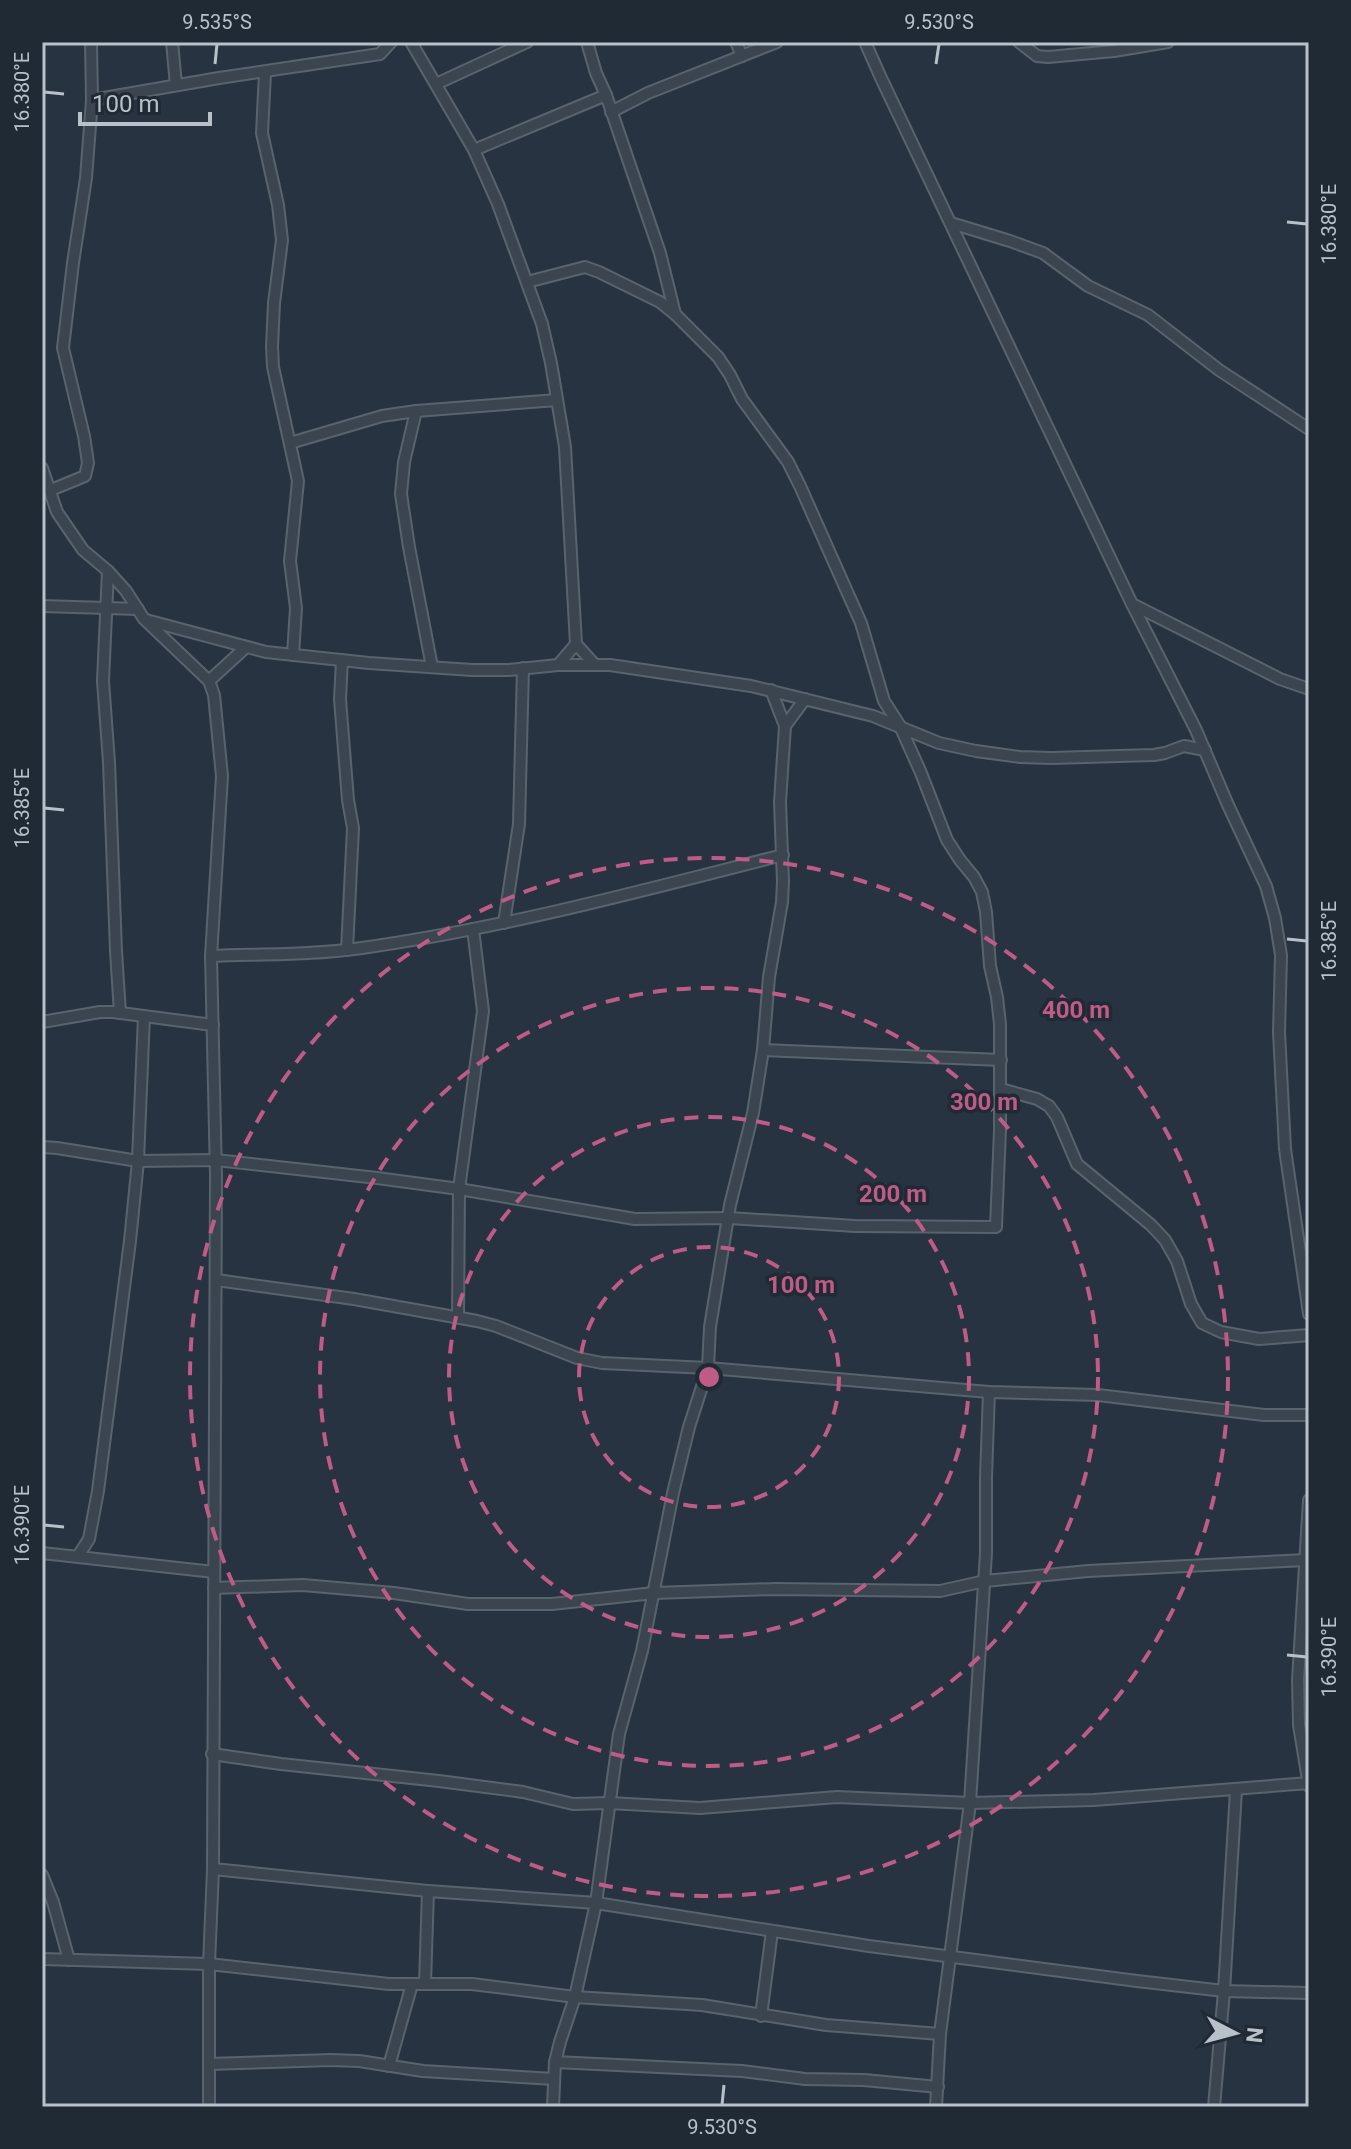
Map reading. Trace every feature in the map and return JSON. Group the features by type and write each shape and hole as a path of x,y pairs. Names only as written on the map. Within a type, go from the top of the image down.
{"street":[{"path":"51,490 85,476 88,463 63,348 86,178 92,100 91,42"},
{"path":"172,42 176,85"},
{"path":"92,100 380,54 391,42"},
{"path":"411,42 474,150 498,204 542,324 565,447 576,644 595,665"},
{"path":"436,84 527,42"},
{"path":"587,42 660,253 675,314"},
{"path":"736,42 742,56"},
{"path":"611,112 648,93 777,42"},
{"path":"865,42 1132,604 1196,730 1266,886 1281,955 1279,1032 1285,1149 1309,1314"},
{"path":"1019,42 1037,56 1048,57 1168,42"},
{"path":"265,73 262,133 278,205 282,240 274,303 273,367 298,481 290,561 296,608 293,655"},
{"path":"474,150 606,95"},
{"path":"951,223 1043,253 1088,286 1148,315 1219,370 1309,429"},
{"path":"42,1147 138,1161 216,1160 459,1189 635,1219 729,1218 855,1226 996,1227 1001,1060 997,997 990,966 982,892 947,840 900,726 884,701 861,623 788,462 742,399 718,357 675,314 652,297 585,267 527,282"},
{"path":"290,443 382,416 557,400"},
{"path":"416,411 404,462 401,494 432,667"},
{"path":"42,468 57,512 83,550 108,571 131,597 141,614 209,681 214,695 222,776 211,956 216,1280 209,2107"},
{"path":"108,571 103,681 120,1013"},
{"path":"1132,604 1280,679 1309,689"},
{"path":"42,606 141,614 246,647 293,655 472,670 610,665 771,690 873,716 939,743 1020,757 1154,755 1184,746 1205,750"},
{"path":"558,665 576,644"},
{"path":"209,681 246,647"},
{"path":"342,660 340,699 353,836 347,950"},
{"path":"504,923 519,824 523,668"},
{"path":"553,2107 555,2062 575,1997 596,1903 619,1734 642,1651 689,1427 708,1368 710,1327 763,1050 769,977 782,902 780,802 785,726 771,690"},
{"path":"785,726 805,699"},
{"path":"1184,746 1196,730"},
{"path":"211,956 347,950 473,929 783,855"},
{"path":"458,1317 459,1189 483,1011 473,929"},
{"path":"42,1022 100,1012 213,1025"},
{"path":"78,1556 89,1539 98,1491 128,1254 138,1161 144,1016"},
{"path":"763,1050 1001,1060"},
{"path":"1001,1089 1037,1099 1049,1106 1057,1117 1077,1164 1165,1240 1177,1261 1191,1304 1202,1323 1221,1332 1259,1339 1309,1335"},
{"path":"216,1280 458,1317 496,1326 577,1358 602,1363 708,1368 989,1392 1098,1395 1264,1415 1309,1415"},
{"path":"936,2107 940,2034 970,1803 985,1581 989,1392"},
{"path":"212,1754 509,1790 573,1804 700,1808 837,1797 970,1803 1094,1800 1309,1784 1299,1725 1298,1680 1309,1500"},
{"path":"89,1539 100,1559"},
{"path":"42,1553 214,1572"},
{"path":"214,1588 303,1585 394,1593 468,1604 552,1604 654,1593 775,1589 940,1591 985,1581 1088,1571 1306,1560"},
{"path":"1214,2107 1236,1790"},
{"path":"213,1869 428,1891 596,1903 869,1946 1137,1981 1224,1991 1309,1993"},
{"path":"42,1875 69,1960"},
{"path":"425,1984 428,1891"},
{"path":"761,2016 772,1931"},
{"path":"42,1959 209,1964 389,1984 472,1984 575,1997 702,2005 826,2025 940,2034"},
{"path":"389,2066 412,1984"},
{"path":"209,2064 359,2061 423,2071 554,2079"},
{"path":"555,2062 742,2071 805,2079 864,2080 938,2087"}]}
